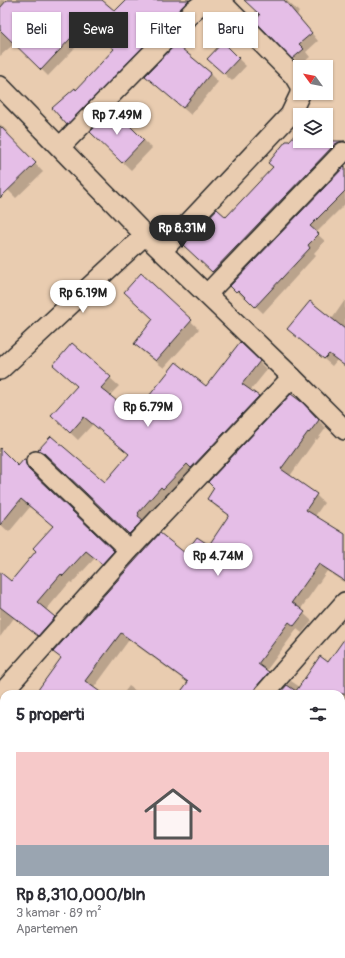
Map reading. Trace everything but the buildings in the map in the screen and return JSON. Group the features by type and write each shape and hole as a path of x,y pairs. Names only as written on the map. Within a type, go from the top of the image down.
{"street":[{"path":"60,147 194,10 206,3 218,1 224,5 293,75"},
{"path":"0,86 145,235 208,294 345,430"},
{"path":"162,251 290,115 297,100"},
{"path":"208,294 343,152"},
{"path":"0,370 145,235"},
{"path":"4,690 129,550 292,377"},
{"path":"36,461 129,550"},
{"path":"268,690 345,602"}]}
